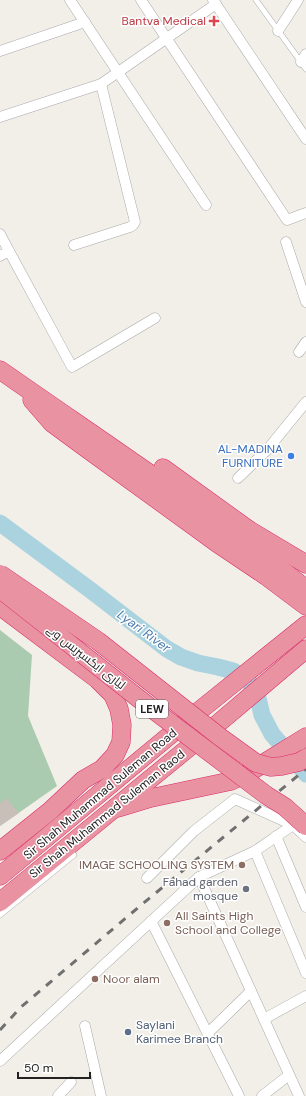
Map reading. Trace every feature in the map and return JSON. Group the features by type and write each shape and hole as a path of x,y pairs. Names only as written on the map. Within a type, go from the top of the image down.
{"highway":[{"path":"6,374 118,437 249,530 306,564"},
{"path":"6,374 116,449 306,589"},
{"path":"6,374 52,422 181,517 266,576 306,606"},
{"name":"LEW","path":"0,574 98,641 251,760 271,767 291,765 306,758"},
{"name":"لیاری ایکسپریس وے","path":"0,590 147,705 266,795 285,807 299,825"},
{"name":"LEW","path":"0,606 97,679 113,694 119,708 122,725 121,742 115,755 102,769 83,780 50,811 0,851"},
{"name":"Sir Shah Muhammad Suleman Road","path":"0,876 199,711 306,625"},
{"name":"Sir Shah Muhammad Suleman Raod","path":"0,902 215,726 306,649"},
{"path":"111,810 151,798 231,781 277,756 306,737"}],"street":[{"path":"70,0 206,204"},
{"path":"141,0 287,220 306,213"},
{"path":"278,31 298,0"},
{"path":"1,115 101,84 216,1 306,139"},
{"path":"0,51 85,22"},
{"path":"74,245 130,227 135,222 101,84"},
{"path":"0,234 72,367 155,318"},
{"path":"286,242 306,301"},
{"path":"0,256 9,251"},
{"path":"299,352 306,342"},
{"path":"238,478 267,450 306,402"},
{"path":"147,878 194,830 235,799 299,825 306,837"},
{"path":"0,1061 199,877 255,851 276,836 299,825"},
{"path":"276,836 306,907"},
{"path":"255,851 306,973"},
{"path":"199,877 299,1096"},
{"path":"150,921 239,1096"},
{"path":"208,1033 251,992"},
{"path":"264,1019 306,996"},
{"path":"85,1026 101,1096"},
{"path":"262,1096 289,1075"},
{"path":"58,1096 71,1082"}],"lane":[{"path":"256,0 278,31 304,62"},
{"path":"0,915 74,855 68,846"}],"green space":[{"path":"0,630 32,655 28,716 57,786 0,826"}],"building":[{"path":"6,798 19,813 0,826 0,803"}],"waterway":[{"name":"Lyari River","path":"0,523 167,649 181,657 198,663 233,671 247,679 257,694 262,715 272,734 306,774"}],"railway":[{"path":"0,1030 21,1007 140,906 306,769"}],"place":[{"name":"Bantva Medical","path":"214,21"},
{"name":"AL-MADINA FURNITURE","path":"291,456"},
{"name":"IMAGE SCHOOLING SYSTEM","path":"242,865"},
{"name":"Fahad garden mosque","path":"246,889"},
{"name":"All Saints High School and College","path":"167,923"},
{"name":"Noor alam","path":"95,979"},
{"name":"Saylani Karimee Branch","path":"128,1032"}]}
